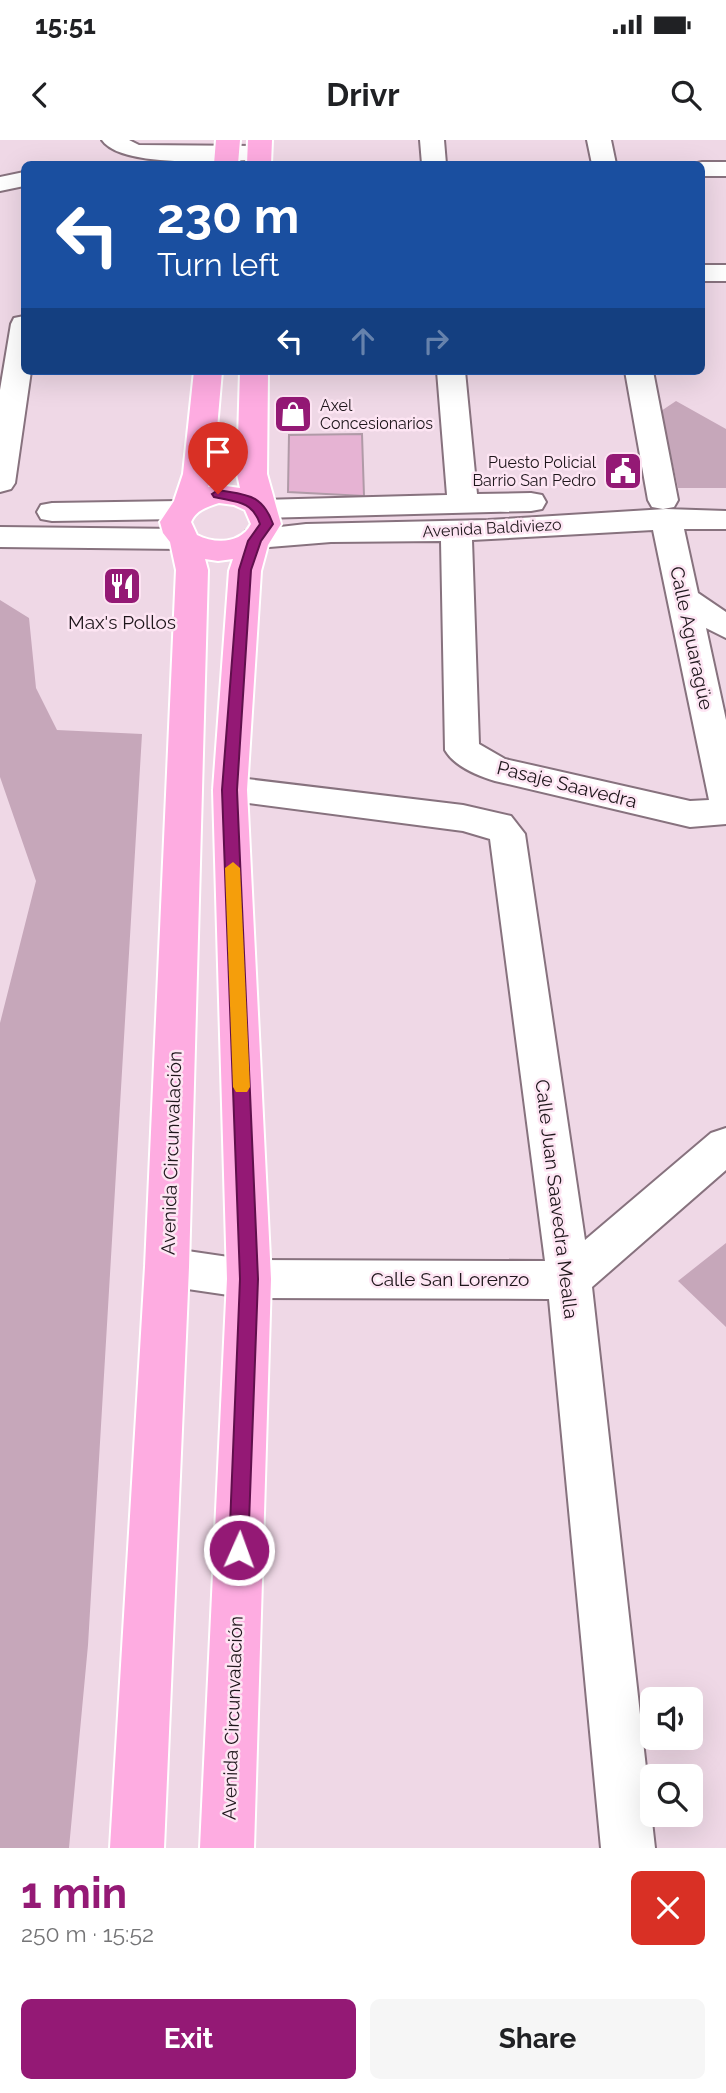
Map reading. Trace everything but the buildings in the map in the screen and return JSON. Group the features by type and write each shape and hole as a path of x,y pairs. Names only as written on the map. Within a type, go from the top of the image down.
{"highway":[{"name":"Avenida Circunvalación","path":"137,1848 167,1267 192,570 183,524 198,474 208,375"},
{"name":"Avenida Circunvalación","path":"227,1848 249,1279 230,790 245,570 258,524 252,474 254,375"},
{"path":"218,494 249,500 258,524 232,550 219,551 195,547 183,524 218,494"}],"street":[{"path":"114,140 125,148 138,152 225,155"},
{"path":"432,140 435,161"},
{"path":"599,140 603,161"},
{"path":"122,161 259,153"},
{"path":"705,169 726,169"},
{"path":"0,184 21,180"},
{"path":"705,273 726,273"},
{"path":"0,483 21,344"},
{"path":"451,375 460,517"},
{"name":"Calle Aguaragüe","path":"640,375 664,509 726,799"},
{"name":"Avenida Baldiviezo","path":"258,524 286,534 460,517 664,509 726,499"},
{"name":"Avenida Baldiviezo","path":"664,509 726,520"},
{"path":"0,513 183,524"},
{"name":"Pasaje Saavedra","path":"460,517 462,750 495,769 690,814 726,811"},
{"path":"0,537 183,524"},
{"path":"683,597 726,627"},
{"name":"Calle Juan Saavedra Mealla","path":"230,790 463,818 498,825 508,834 569,1280 628,1848"},
{"path":"569,1280 726,1144"},
{"name":"Calle San Lorenzo","path":"167,1267 249,1279 569,1280"}],"shaded area":[{"path":"676,401 726,429 726,488 678,488 661,411"},
{"path":"0,600 29,618 36,688 57,730 142,734 88,1645 69,1848 0,1848 0,1023 36,881 0,777"},
{"path":"726,1243 726,1327 678,1281"}],"slow traffic":[{"path":"233,868 241,1087"}],"place":[{"name":"Axel Concesionarios","path":"293,414"},
{"name":"Puesto Policial Barrio San Pedro","path":"623,471"},
{"name":"Max's Pollos","path":"122,586"}],"route":[{"path":"218,494 235,495 249,500 260,507 266,519 265,529 254,541 245,570 230,790 249,1279 239,1550"}]}
